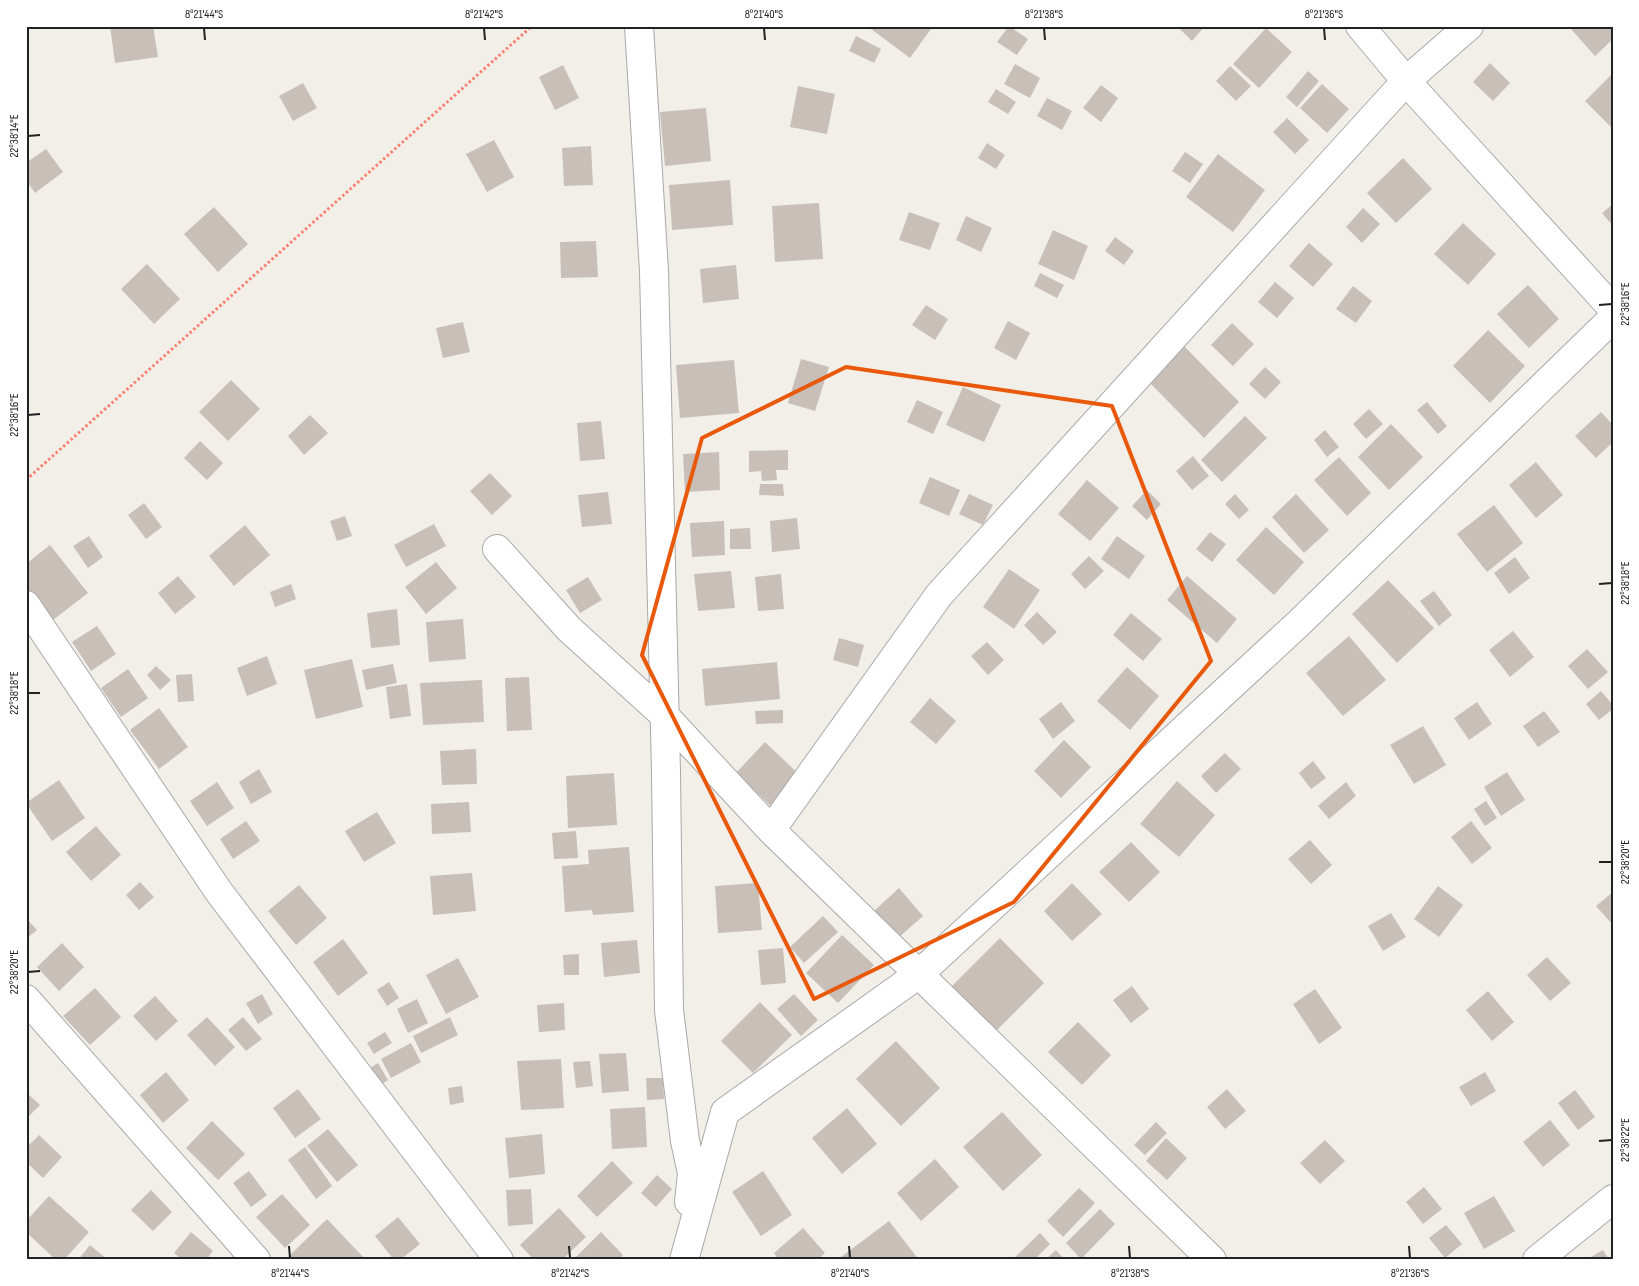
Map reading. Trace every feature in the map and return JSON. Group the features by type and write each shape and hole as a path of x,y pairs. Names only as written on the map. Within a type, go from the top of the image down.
{"street":[{"path":"639,26 654,271 669,1010 685,1141 692,1173 684,1260"},
{"path":"1360,26 1406,81 1613,308"},
{"path":"771,830 939,595 1406,81 1469,26"},
{"path":"684,1260 726,1112 919,974 1298,624 1613,318"},
{"path":"496,548 569,629 664,716 771,830 1212,1260"},
{"path":"26,605 219,892 500,1260"},
{"path":"26,999 256,1260"},
{"path":"1537,1260 1613,1199"}],"path":[{"path":"26,480 532,26"}],"highlighted area":[{"path":"846,367 1112,406 1211,661 1014,902 814,999 642,655 702,438"}],"building":[{"path":"110,26 153,26 158,57 115,63"},
{"path":"872,26 933,26 910,58 871,29"},
{"path":"1009,26 1028,39 1017,55 997,42"},
{"path":"1177,26 1205,26 1192,41"},
{"path":"1571,26 1608,26 1613,31 1613,39 1595,56 1570,28"},
{"path":"1266,28 1292,52 1259,88 1233,64"},
{"path":"856,36 881,49 874,63 849,51"},
{"path":"1490,63 1510,83 1493,101 1473,82"},
{"path":"1015,64 1040,78 1030,98 1004,84"},
{"path":"563,65 579,98 555,110 539,77"},
{"path":"1230,66 1251,86 1236,101 1216,81"},
{"path":"1308,71 1319,81 1297,107 1286,97"},
{"path":"1611,75 1613,77 1613,129 1585,101"},
{"path":"303,83 317,108 293,121 279,96"},
{"path":"1322,84 1349,109 1327,133 1300,108"},
{"path":"1101,85 1118,98 1101,122 1083,108"},
{"path":"798,86 835,94 827,134 790,127"},
{"path":"996,89 1016,102 1008,114 988,102"},
{"path":"1047,98 1072,111 1062,130 1037,116"},
{"path":"706,108 711,161 665,166 660,112"},
{"path":"1287,118 1309,140 1295,154 1273,132"},
{"path":"494,140 514,177 487,192 466,154"},
{"path":"987,143 1005,155 996,169 978,158"},
{"path":"591,146 593,185 564,186 562,148"},
{"path":"46,149 63,172 35,193 26,180 26,163"},
{"path":"1185,152 1203,164 1190,183 1172,171"},
{"path":"1218,154 1265,190 1233,232 1186,197"},
{"path":"1403,158 1432,189 1396,223 1367,193"},
{"path":"730,180 733,225 672,230 669,185"},
{"path":"819,203 823,259 775,262 772,206"},
{"path":"1613,204 1613,226 1602,213"},
{"path":"214,207 248,244 218,272 184,234"},
{"path":"1363,208 1380,224 1362,243 1346,227"},
{"path":"909,212 940,223 930,250 899,240"},
{"path":"966,216 992,228 981,252 956,240"},
{"path":"1463,223 1496,254 1468,285 1434,254"},
{"path":"1053,230 1088,246 1074,280 1038,264"},
{"path":"1115,237 1134,251 1124,265 1105,251"},
{"path":"596,241 598,277 561,278 560,242"},
{"path":"1309,243 1333,264 1313,287 1289,266"},
{"path":"147,264 180,299 154,324 121,289"},
{"path":"736,265 739,299 703,303 700,269"},
{"path":"1040,273 1064,285 1057,298 1034,286"},
{"path":"1275,282 1294,298 1277,318 1258,302"},
{"path":"1528,285 1559,319 1529,348 1497,314"},
{"path":"1353,286 1372,301 1356,323 1336,309"},
{"path":"926,305 948,319 935,340 912,325"},
{"path":"1008,321 1030,333 1016,360 994,348"},
{"path":"463,322 470,352 443,358 436,328"},
{"path":"1232,323 1254,344 1233,366 1211,345"},
{"path":"1488,330 1525,366 1490,403 1453,366"},
{"path":"1184,346 1239,402 1204,438 1149,382"},
{"path":"801,359 829,367 815,411 788,403"},
{"path":"734,360 739,413 680,418 676,365"},
{"path":"1265,367 1281,382 1265,399 1249,384"},
{"path":"231,380 260,409 228,441 199,412"},
{"path":"963,387 1001,405 984,442 946,425"},
{"path":"917,400 943,412 933,434 907,422"},
{"path":"1427,402 1447,426 1438,434 1417,410"},
{"path":"1369,409 1383,424 1366,439 1353,424"},
{"path":"1601,412 1613,425 1613,442 1596,458 1575,436"},
{"path":"310,415 328,433 304,455 288,436"},
{"path":"1245,416 1267,438 1222,482 1201,460"},
{"path":"601,421 605,459 580,461 577,423"},
{"path":"1391,424 1423,457 1389,490 1358,457"},
{"path":"1325,430 1339,447 1327,457 1314,440"},
{"path":"200,441 223,463 207,480 184,458"},
{"path":"788,450 788,470 776,470 777,480 762,481 761,471 749,472 749,451"},
{"path":"719,452 720,490 685,492 683,454"},
{"path":"1193,456 1209,476 1192,490 1176,471"},
{"path":"1339,457 1371,493 1347,516 1314,480"},
{"path":"1536,462 1563,495 1536,518 1509,485"},
{"path":"490,473 512,496 492,515 470,491"},
{"path":"930,477 960,490 949,516 919,503"},
{"path":"1087,480 1119,508 1090,541 1058,514"},
{"path":"760,484 783,484 784,496 759,495"},
{"path":"1147,490 1161,504 1147,520 1132,506"},
{"path":"608,492 612,524 582,527 578,495"},
{"path":"969,494 993,505 983,525 959,514"},
{"path":"1235,494 1249,510 1239,519 1225,504"},
{"path":"1296,494 1329,530 1304,553 1272,517"},
{"path":"144,503 162,527 146,539 128,515"},
{"path":"1494,505 1523,543 1487,572 1457,534"},
{"path":"345,516 352,536 337,541 330,521"},
{"path":"797,518 800,549 772,552 770,521"},
{"path":"724,521 725,555 692,557 690,523"},
{"path":"434,524 446,546 406,567 394,545"},
{"path":"245,525 270,555 234,586 209,556"},
{"path":"1266,527 1304,562 1274,595 1236,560"},
{"path":"750,528 751,549 730,549 730,529"},
{"path":"1210,532 1226,544 1212,562 1196,549"},
{"path":"89,536 103,557 88,568 73,546"},
{"path":"1117,536 1145,556 1129,579 1101,559"},
{"path":"50,545 88,593 53,620 26,586 26,564"},
{"path":"1089,556 1104,571 1085,589 1071,574"},
{"path":"1515,557 1530,578 1509,594 1494,573"},
{"path":"436,562 457,588 426,614 405,587"},
{"path":"1009,569 1040,590 1014,629 983,607"},
{"path":"731,571 735,608 698,611 694,574"},
{"path":"781,574 784,609 758,611 755,577"},
{"path":"178,576 196,597 175,614 158,593"},
{"path":"1187,576 1237,619 1217,643 1167,600"},
{"path":"588,577 602,600 580,613 566,590"},
{"path":"1388,580 1434,628 1397,663 1352,614"},
{"path":"291,584 296,599 275,607 270,592"},
{"path":"1434,591 1452,615 1439,626 1420,601"},
{"path":"397,609 400,645 371,648 367,613"},
{"path":"1037,612 1057,632 1043,645 1024,625"},
{"path":"1131,613 1162,639 1143,661 1113,635"},
{"path":"463,619 466,659 429,662 426,622"},
{"path":"97,626 116,654 91,671 72,642"},
{"path":"1513,631 1534,657 1510,677 1489,650"},
{"path":"1349,636 1386,680 1343,716 1306,673"},
{"path":"839,638 864,645 858,667 833,660"},
{"path":"987,642 1004,660 988,675 971,656"},
{"path":"1587,649 1608,672 1588,689 1568,666"},
{"path":"267,656 277,684 247,696 237,668"},
{"path":"352,659 363,707 316,719 304,670"},
{"path":"777,662 780,699 705,706 702,669"},
{"path":"393,664 397,683 366,690 362,670"},
{"path":"156,666 171,680 160,690 147,675"},
{"path":"1127,667 1159,696 1130,730 1097,701"},
{"path":"128,669 148,698 121,717 101,688"},
{"path":"192,674 194,701 178,702 176,675"},
{"path":"529,677 532,730 507,731 505,678"},
{"path":"482,680 484,722 423,725 420,683"},
{"path":"407,684 411,716 390,719 386,687"},
{"path":"1601,691 1613,705 1613,709 1599,720 1586,704"},
{"path":"930,698 956,721 936,744 910,722"},
{"path":"1061,702 1075,721 1053,739 1039,719"},
{"path":"1477,702 1492,724 1469,740 1454,718"},
{"path":"159,708 188,747 159,769 130,730"},
{"path":"783,710 783,723 756,724 755,711"},
{"path":"1544,711 1560,732 1538,747 1523,726"},
{"path":"1423,726 1446,765 1414,784 1390,745"},
{"path":"1064,740 1091,767 1061,798 1034,771"},
{"path":"765,742 805,780 776,811 736,773"},
{"path":"476,749 477,784 442,785 440,751"},
{"path":"1225,753 1241,769 1216,793 1201,776"},
{"path":"1313,761 1326,778 1311,789 1299,773"},
{"path":"259,769 272,792 251,804 239,782"},
{"path":"1507,772 1525,800 1501,816 1484,787"},
{"path":"614,773 617,825 568,828 566,776"},
{"path":"59,780 85,818 52,841 26,803"},
{"path":"1177,781 1215,815 1179,857 1140,824"},
{"path":"217,782 234,808 207,826 190,801"},
{"path":"1346,782 1356,796 1329,819 1318,806"},
{"path":"1486,801 1497,818 1485,826 1474,809"},
{"path":"469,802 471,832 432,834 431,804"},
{"path":"377,812 396,843 364,862 345,831"},
{"path":"246,821 260,841 233,859 220,839"},
{"path":"1471,821 1492,848 1472,864 1451,837"},
{"path":"96,826 121,855 91,881 66,852"},
{"path":"576,831 578,858 554,859 552,833"},
{"path":"1310,840 1332,865 1311,884 1288,859"},
{"path":"1131,842 1160,872 1129,902 1099,872"},
{"path":"629,847 634,912 593,915 592,910 565,912 562,866 589,864 588,850"},
{"path":"472,873 476,911 433,915 430,876"},
{"path":"140,882 154,897 139,910 126,895"},
{"path":"758,883 762,930 718,933 715,886"},
{"path":"1072,883 1102,914 1072,941 1044,911"},
{"path":"299,885 327,918 296,945 268,911"},
{"path":"1438,886 1463,905 1439,937 1414,919"},
{"path":"899,888 923,916 897,939 873,912"},
{"path":"1613,892 1613,925 1596,906"},
{"path":"1391,913 1406,937 1383,951 1368,926"},
{"path":"823,916 838,932 804,963 790,947"},
{"path":"26,918 37,930 26,939"},
{"path":"842,935 874,965 838,1003 806,973"},
{"path":"1000,938 1044,983 996,1031 952,986"},
{"path":"343,939 368,973 338,996 313,962"},
{"path":"637,940 640,973 604,977 601,943"},
{"path":"62,943 84,967 59,991 37,967"},
{"path":"783,948 786,983 761,985 758,950"},
{"path":"579,954 579,975 564,975 563,955"},
{"path":"1547,957 1571,983 1550,1001 1527,975"},
{"path":"458,958 479,997 446,1014 426,975"},
{"path":"389,982 399,998 387,1006 377,990"},
{"path":"1132,986 1149,1009 1131,1023 1113,1000"},
{"path":"95,988 121,1017 90,1045 63,1016"},
{"path":"1315,989 1342,1028 1319,1044 1293,1004"},
{"path":"1488,991 1514,1022 1492,1041 1466,1010"},
{"path":"262,994 273,1014 258,1024 246,1003"},
{"path":"794,994 818,1020 801,1036 777,1009"},
{"path":"155,996 178,1021 156,1041 133,1016"},
{"path":"417,999 428,1023 408,1033 397,1009"},
{"path":"760,1002 792,1035 753,1073 721,1041"},
{"path":"564,1003 565,1030 539,1032 537,1005"},
{"path":"207,1017 235,1047 215,1066 187,1035"},
{"path":"243,1017 262,1039 246,1051 228,1030"},
{"path":"450,1017 458,1035 421,1053 413,1036"},
{"path":"1078,1022 1111,1055 1082,1085 1048,1052"},
{"path":"385,1032 392,1043 374,1054 367,1043"},
{"path":"896,1041 940,1088 901,1126 856,1079"},
{"path":"411,1043 421,1062 391,1078 381,1059"},
{"path":"626,1053 629,1091 602,1093 599,1054"},
{"path":"561,1059 564,1108 521,1110 517,1061"},
{"path":"590,1061 593,1086 576,1088 573,1062"},
{"path":"378,1063 388,1080 377,1087 367,1070"},
{"path":"166,1072 189,1100 163,1123 140,1095"},
{"path":"1485,1072 1496,1091 1471,1106 1459,1087"},
{"path":"646,1078 663,1078 664,1099 647,1100"},
{"path":"462,1086 464,1102 450,1105 448,1088"},
{"path":"298,1089 321,1119 295,1138 273,1108"},
{"path":"1227,1089 1246,1111 1225,1129 1207,1107"},
{"path":"1575,1090 1595,1117 1578,1130 1558,1103"},
{"path":"26,1092 40,1105 26,1119"},
{"path":"645,1107 647,1147 612,1149 610,1109"},
{"path":"847,1108 877,1144 842,1174 812,1138"},
{"path":"1002,1112 1042,1155 1003,1191 963,1147"},
{"path":"1550,1120 1570,1145 1543,1167 1523,1142"},
{"path":"212,1121 245,1154 218,1180 186,1148"},
{"path":"1156,1122 1167,1133 1145,1155 1134,1145"},
{"path":"328,1129 358,1165 337,1182 307,1146"},
{"path":"542,1134 545,1174 509,1178 505,1138"},
{"path":"39,1135 62,1157 43,1178 26,1162 26,1148"},
{"path":"1166,1138 1187,1158 1167,1180 1146,1161"},
{"path":"1325,1140 1345,1161 1320,1184 1300,1163"},
{"path":"305,1147 332,1186 316,1199 288,1160"},
{"path":"935,1159 959,1187 921,1221 897,1193"},
{"path":"612,1161 633,1183 597,1217 577,1196"},
{"path":"249,1171 267,1195 251,1207 233,1183"},
{"path":"763,1171 792,1215 761,1236 732,1192"},
{"path":"657,1175 672,1189 656,1207 641,1193"},
{"path":"1424,1187 1442,1209 1423,1224 1406,1202"},
{"path":"1079,1188 1095,1203 1063,1237 1047,1221"},
{"path":"531,1189 533,1224 508,1226 506,1190"},
{"path":"151,1190 172,1212 153,1231 131,1210"},
{"path":"282,1194 310,1225 285,1248 256,1217"},
{"path":"49,1196 89,1232 64,1260 56,1260 26,1232 26,1221"},
{"path":"1494,1196 1515,1231 1484,1249 1464,1213"},
{"path":"559,1208 586,1237 562,1260 534,1260 520,1245"},
{"path":"1100,1209 1115,1224 1081,1259 1066,1243"},
{"path":"398,1217 420,1244 400,1260 394,1260 375,1236"},
{"path":"327,1219 366,1260 285,1260"},
{"path":"889,1221 919,1260 843,1260 841,1257"},
{"path":"1446,1225 1462,1244 1445,1258 1429,1238"},
{"path":"803,1228 825,1253 817,1260 779,1260 774,1253"},
{"path":"191,1232 213,1251 206,1260 182,1260 174,1253"},
{"path":"601,1232 623,1255 618,1260 573,1260"},
{"path":"1040,1233 1050,1244 1034,1260 1012,1260"},
{"path":"90,1245 108,1260 78,1260"},
{"path":"1056,1250 1065,1260 1045,1260"},
{"path":"1603,1250 1609,1260 1586,1260"}]}
